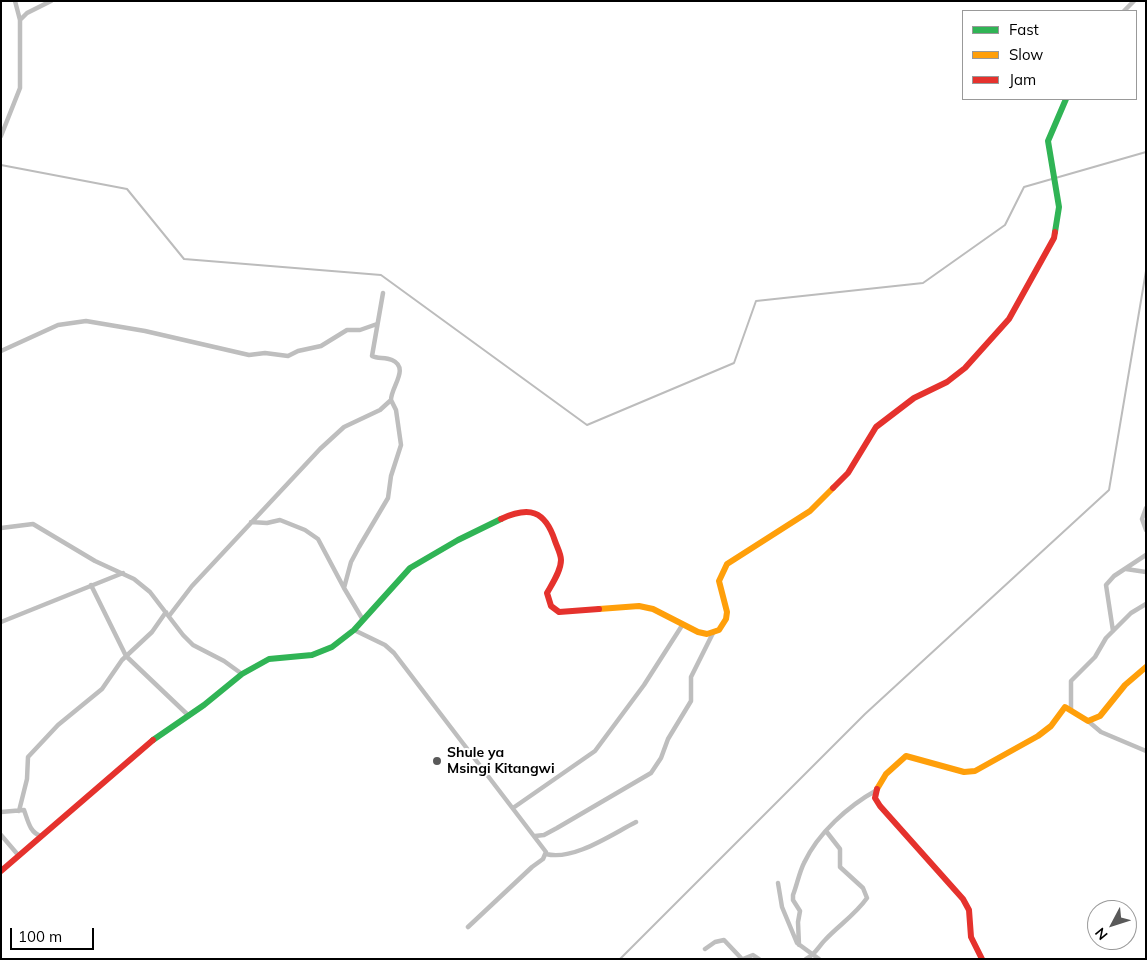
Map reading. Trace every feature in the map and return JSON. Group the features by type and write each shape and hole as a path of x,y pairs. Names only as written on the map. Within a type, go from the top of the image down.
{"street":[{"path":"1,136 20,88 20,20 16,1"},
{"path":"20,20 27,13 51,1"},
{"path":"1125,10 1134,1"},
{"path":"535,836 544,835 557,828 650,773 655,768 668,740 691,701 691,677 713,632 726,619 727,612 719,581 726,564 810,511 848,473 876,427 914,398 947,382 965,368 1010,318 1054,238 1059,207 1048,141 1066,100"},
{"path":"19,811 27,779 28,757 58,725 102,689 126,656 152,632 251,522 334,436 353,422 380,410 391,400 400,371 398,365 392,360 372,356 383,293"},
{"path":"1,351 58,325 86,321 145,331 249,355 265,353 288,356 298,351 321,346 347,330 360,330 377,324"},
{"path":"344,588 356,552 388,498 391,476 401,445 396,410 391,400"},
{"path":"1146,508 1142,519 1146,530"},
{"path":"1,871 143,747 189,716 242,674 269,659 319,653 332,646 354,630 414,565 458,540 522,511 530,511 543,518 552,531 559,551 560,567 547,593 548,601 554,610 565,613 639,606 653,609 698,632 713,632"},
{"path":"251,522 270,523 280,520 314,535 324,549 363,620"},
{"path":"1,528 33,524 95,561 123,573 150,592 193,645 224,661 242,674"},
{"path":"1113,631 1106,585 1114,576 1146,555"},
{"path":"1126,569 1146,572"},
{"path":"1,622 123,573"},
{"path":"91,585 126,656 189,716"},
{"path":"1071,708 1071,681 1095,656 1101,644 1113,631 1131,613 1146,604"},
{"path":"513,808 595,752 644,685 683,624"},
{"path":"354,630 385,645 394,653 470,755 535,836 546,854 553,856 563,854 600,842 636,822"},
{"path":"1088,720 1100,716 1125,685 1146,667"},
{"path":"982,959 972,938 966,903 946,877 880,806 875,798 878,789 888,774 906,756 964,772 981,769 1045,731 1062,708 1071,708 1101,732 1146,751"},
{"path":"799,946 800,911 793,900 793,895 804,864 826,831 856,804 878,789"},
{"path":"1,812 24,810 31,828 36,834 42,836"},
{"path":"806,959 814,955 825,940 851,918 867,898 863,888 842,870 840,849 826,831"},
{"path":"1,835 19,856"},
{"path":"468,927 546,854"},
{"path":"778,883 782,907 799,946 819,959"},
{"path":"706,949 715,942 724,940 742,959 753,955 758,959"}],"waterway":[{"path":"1,165 127,189 184,259 381,275 587,425 734,363 756,301 923,283 1005,225 1024,187 1146,152"},
{"path":"620,959 865,714 1109,490 1146,271"}],"traffic: fast":[{"path":"1055,232 1059,207 1048,141 1066,100"},
{"path":"153,740 204,705 242,674 269,659 312,655 332,647 354,630 410,568 458,540 501,519"}],"traffic: slow":[{"path":"599,609 639,606 653,609 698,632 707,634 719,630 726,619 727,612 719,581 727,564 810,511 833,488"},
{"path":"877,789 886,774 906,756 964,772 975,771 1038,736 1051,726 1065,707 1088,721 1100,716 1125,685 1146,667"}],"traffic: jam":[{"path":"833,488 848,473 876,427 914,398 947,382 965,368 1009,319 1054,238 1055,232"},
{"path":"501,519 528,512 541,517 551,531 561,560 558,573 547,593 551,606 559,612 599,609"},
{"path":"1,871 153,740"},
{"path":"877,789 875,798 880,806 963,899 969,910 971,937 982,959"}],"place":[{"name":"Shule ya Msingi Kitangwi","path":"437,761"}]}
